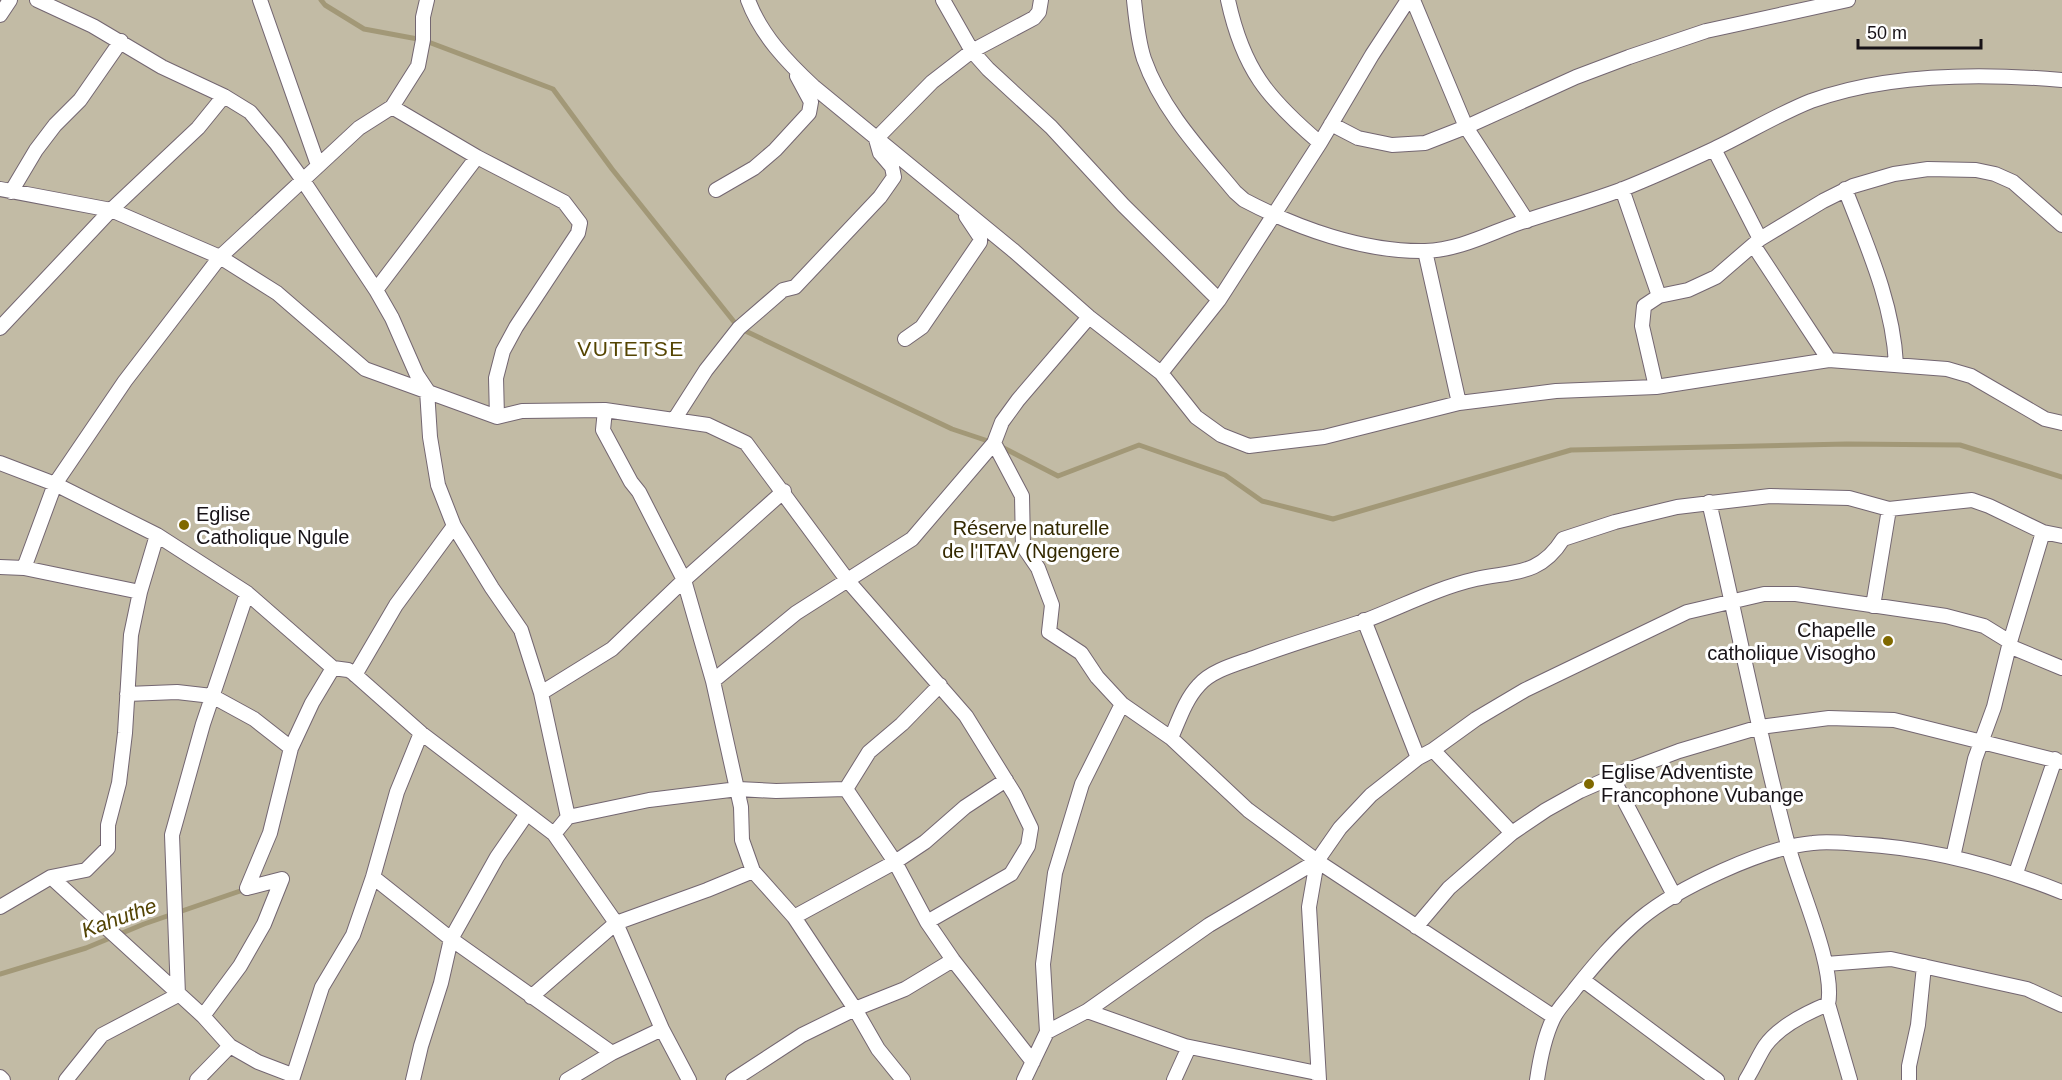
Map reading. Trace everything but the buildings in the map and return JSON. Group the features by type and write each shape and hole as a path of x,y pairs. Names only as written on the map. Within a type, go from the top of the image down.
{"street":[{"path":"0,15 10,0"},
{"path":"38,0 121,42 162,67 224,96 250,112 276,142 376,290 392,318 417,375 427,390 430,437 438,485 454,525 492,588 521,630 541,693 568,817"},
{"path":"260,0 318,165"},
{"path":"24,568 55,484 125,381 220,257 359,128 392,106 418,66 423,40 423,17 428,0"},
{"path":"748,0 768,38 792,66 876,139 963,208 1089,317 1161,373 1196,417 1221,435 1249,446 1324,437 1459,403 1556,391 1656,387 1829,360 1947,369 1971,376 2045,419 2062,423"},
{"path":"943,0 972,51 988,69 1051,127 1130,213 1219,300"},
{"path":"876,139 932,82 972,51 1034,18 1039,12 1041,0"},
{"path":"1134,0 1143,57 1153,82 1174,118 1244,200 1310,229 1368,246 1425,251 1463,246 1527,221 1622,189 1714,149 1810,101 1853,89 1960,76 2062,80"},
{"path":"1228,0 1234,27 1253,72 1294,122 1320,143"},
{"path":"1161,373 1219,300 1275,215 1408,0"},
{"path":"1413,0 1466,128 1527,221"},
{"path":"1331,124 1358,138 1392,145 1425,143 1466,128 1576,76 1706,31 1848,0"},
{"path":"121,42 80,100 55,125 5,190 111,210 220,257 277,293 365,369 496,417 522,411 605,410 708,425 746,443 784,491 848,580 966,716 1006,780 1031,828 1028,846 1011,874 927,922"},
{"path":"716,190 754,168 775,150 809,113 811,102 792,66"},
{"path":"0,328 111,210 198,128 224,96"},
{"path":"392,106 477,157 564,202 580,223 578,233 516,327 503,351 496,378 496,417"},
{"path":"674,420 706,370 739,328 783,290 795,287 880,197 894,177 892,167 880,153 876,139"},
{"path":"1714,149 1757,242 1829,360"},
{"path":"376,290 477,157"},
{"path":"1656,387 1642,326 1644,306 1659,296 1688,290 1716,277 1757,242 1845,189 1894,174 1928,169 1976,170 1995,174 2013,182 2062,225"},
{"path":"1622,189 1659,296"},
{"path":"1845,189 1890,313 1896,364"},
{"path":"905,339 922,327 980,242 980,237 963,208"},
{"path":"1425,251 1459,403"},
{"path":"713,681 796,613 912,538 994,443 1002,422 1018,400 1089,317"},
{"path":"605,410 603,430 631,482 639,492 684,580 713,681 738,789 742,840 753,871 794,917 855,1009 878,1049 903,1080"},
{"path":"994,443 1022,496 1023,546 1038,568 1052,605 1049,632 1081,653 1097,677 1122,704 1171,738 1248,810 1317,861 1554,1017"},
{"path":"0,463 55,484 158,536 247,593 333,668 348,670 355,675 421,733 526,815 554,834 616,923 662,1029 689,1080"},
{"path":"541,693 612,649 684,580 784,491"},
{"path":"1171,738 1187,702 1199,684 1231,666 1364,620 1417,598 1475,580 1520,572 1542,563 1556,550 1563,539 1615,522 1677,507 1770,496 1849,498 1889,509 1972,500 2043,532 2062,536"},
{"path":"1709,502 1788,846 1826,964 1830,995 1828,1004 1850,1080"},
{"path":"1873,606 1889,509"},
{"path":"355,675 396,605 454,525"},
{"path":"1953,857 1973,770 1994,707 2043,532"},
{"path":"0,907 51,877 86,870 108,848 110,811 119,783 130,635 140,592 158,536"},
{"path":"0,567 24,568 140,592"},
{"path":"178,995 172,835 212,696 247,593"},
{"path":"1047,1032 1087,1011 1209,925 1317,861 1340,828 1371,795 1418,758 1476,719 1525,690 1687,612 1764,594 1796,594 1917,611 1984,626 2010,644 2062,668"},
{"path":"1364,620 1418,758"},
{"path":"203,1016 246,955 264,924 282,879 247,888 270,833 291,748 312,703 333,668"},
{"path":"846,789 869,752 902,724 940,685"},
{"path":"127,694 177,692 212,696 254,718 291,748"},
{"path":"1024,1080 1047,1032 1043,964 1055,873 1083,784 1122,704"},
{"path":"1416,927 1449,888 1512,833 1580,790 1679,751 1760,727 1829,718 1894,720 2058,760 2016,873"},
{"path":"51,877 203,1016 230,1046 292,1077 322,987 353,936 373,877 397,792 421,733"},
{"path":"1433,750 1512,833"},
{"path":"1612,777 1675,897"},
{"path":"794,917 895,862 925,842 964,807 1006,780"},
{"path":"554,834 568,817 649,800 738,789 776,791 846,789"},
{"path":"846,789 895,862 927,922 953,960 1033,1062"},
{"path":"413,1080 451,939 497,857 526,815"},
{"path":"1537,1080 1542,1052 1554,1017 1613,943 1642,918 1675,897 1744,862 1788,846 1815,842 1886,846 1953,857 2016,873 2062,892"},
{"path":"1087,1011 1189,1047 1318,1077 1310,907 1317,861"},
{"path":"531,997 616,923 753,871"},
{"path":"373,877 451,939 612,1053"},
{"path":"1826,964 1891,959 2027,989 2062,1005"},
{"path":"733,1080 802,1035 855,1009 905,989 953,960"},
{"path":"1909,1080 1909,1066 1918,1025 1924,966"},
{"path":"1583,980 1717,1080"},
{"path":"66,1080 102,1035 178,995"},
{"path":"1746,1080 1766,1045 1780,1030 1808,1012 1828,1004"},
{"path":"567,1080 612,1053 662,1029"},
{"path":"198,1080 230,1046"},
{"path":"1174,1080 1189,1047"}],"green space":[{"name":"Réserve naturelle de l'ITAV (Ngengere","path":"0,0 2062,0 2062,1080 0,1080"}],"waterway":[{"path":"321,0 325,5 364,29 423,40 553,89 612,169 739,328 952,429 994,443 1058,476 1139,445 1225,475 1262,501 1333,519 1571,450 1847,444 1960,445 2062,477"},
{"name":"Kahuthe","path":"0,974 86,948 144,924 246,889"}],"place":[{"name":"Eglise Catholique Ngule","path":"184,525"},
{"name":"Chapelle catholique Visogho","path":"1888,641"},
{"name":"Eglise Adventiste Francophone Vubange","path":"1589,784"}],"district":[{"name":"VUTETSE","path":"631,349"}]}
